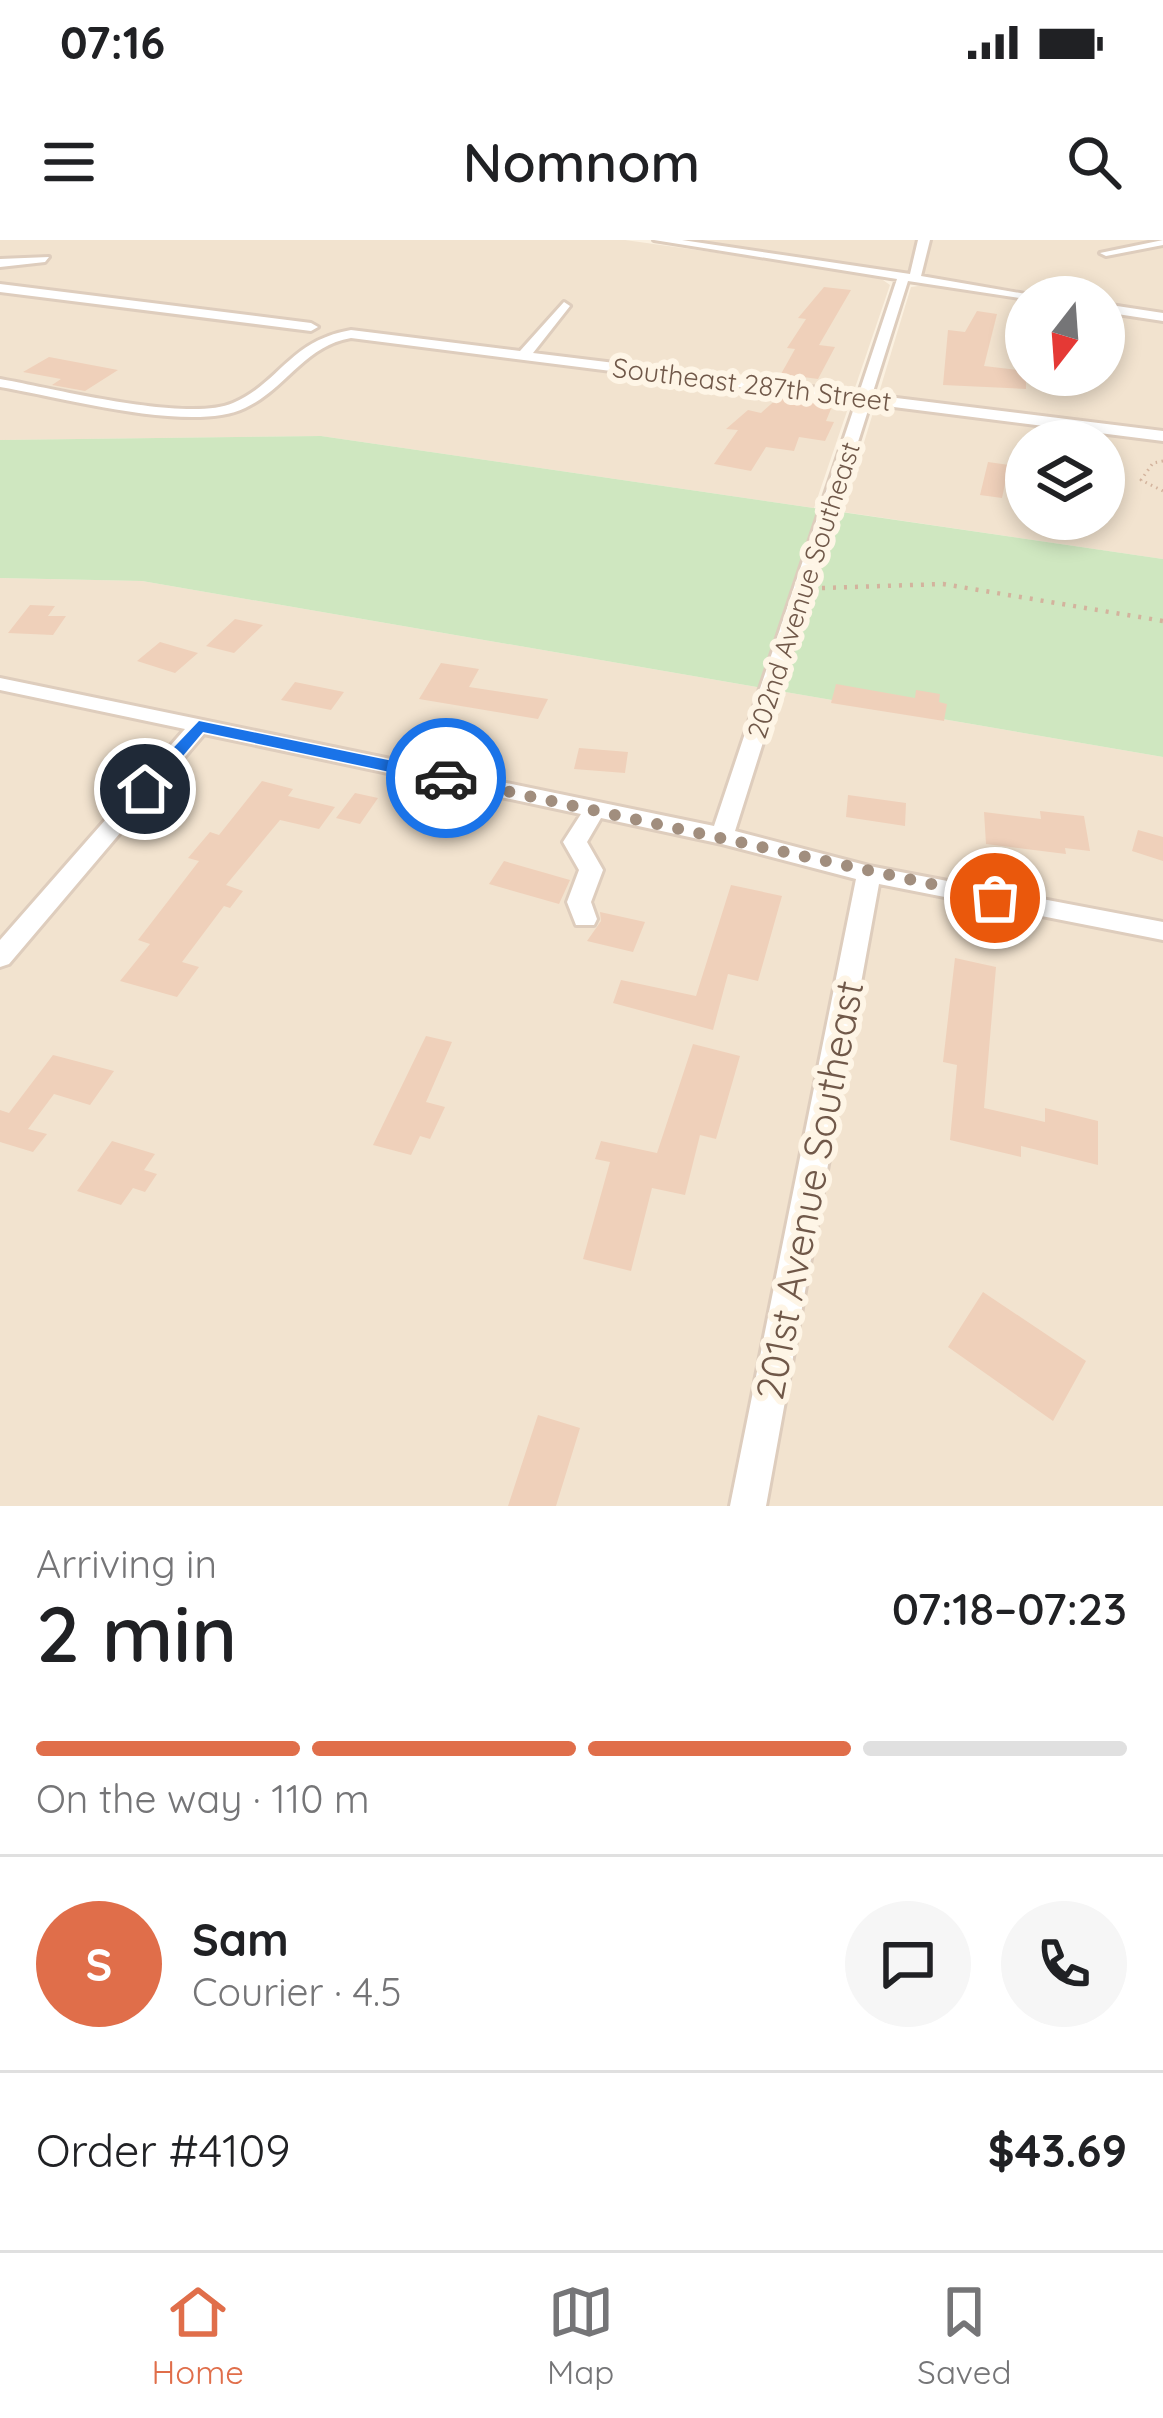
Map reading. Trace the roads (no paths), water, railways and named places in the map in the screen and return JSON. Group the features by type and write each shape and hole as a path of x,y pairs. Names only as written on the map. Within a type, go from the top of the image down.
{"street":[{"path":"660,240 904,271 1005,291"},
{"name":"202nd Avenue Southeast","path":"722,836 904,271 924,240"},
{"path":"1106,253 1163,242"},
{"path":"0,263 45,259"},
{"path":"0,288 311,327"},
{"path":"524,355 564,306"},
{"path":"1125,311 1163,317"},
{"name":"Southeast 287th Street","path":"4,384 175,410 226,412 246,402 310,345 341,334 1163,436"},
{"path":"0,684 722,836 869,874 1163,931"},
{"path":"0,957 199,726"},
{"path":"585,919 579,902 591,870 575,842 595,809"},
{"name":"201st Avenue Southeast","path":"748,1506 869,874"}]}
